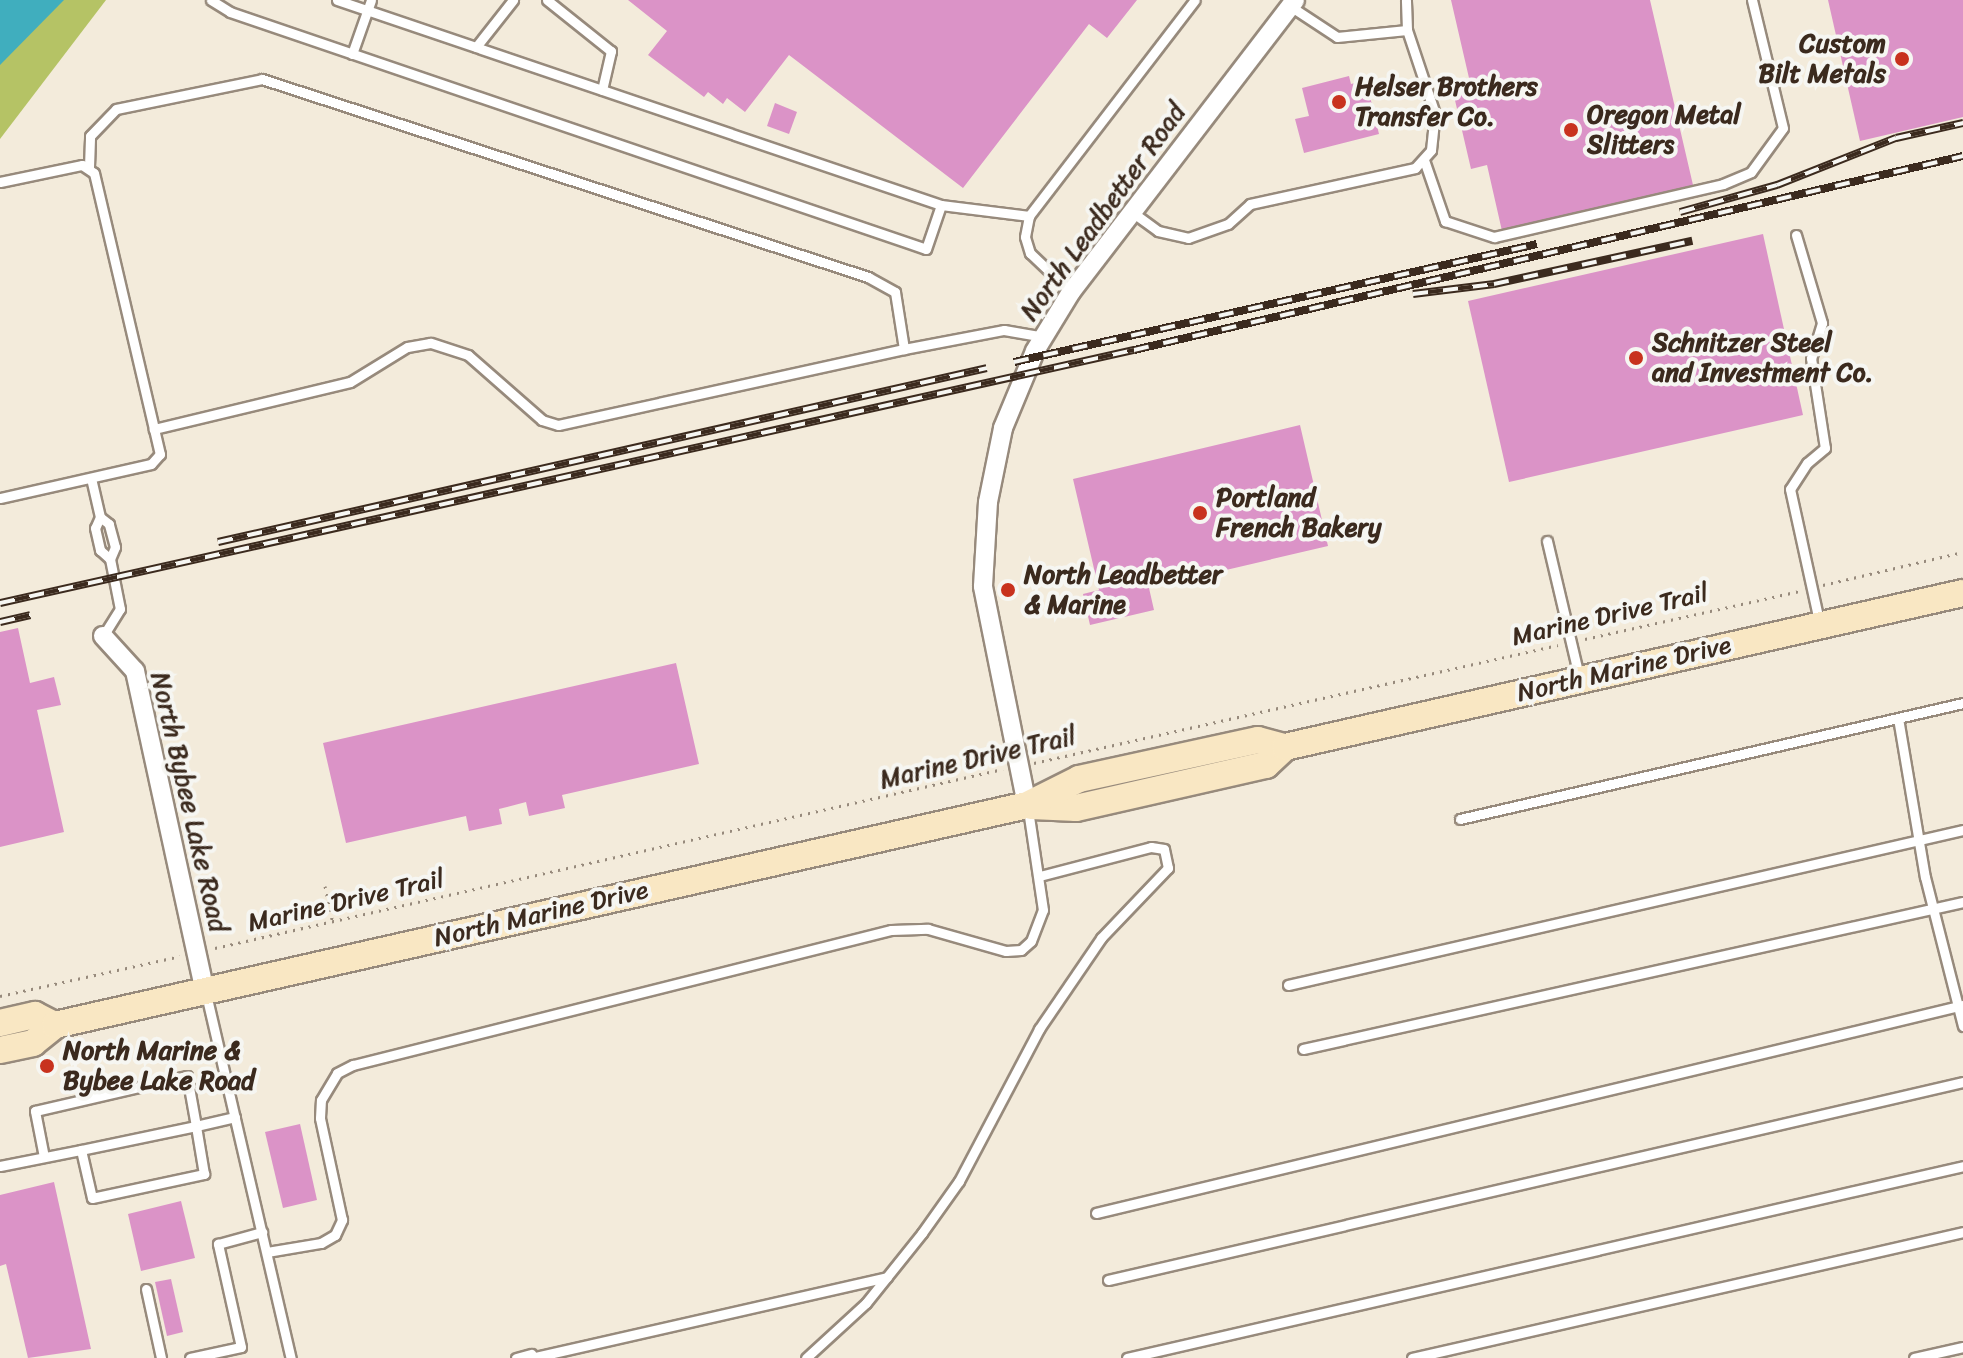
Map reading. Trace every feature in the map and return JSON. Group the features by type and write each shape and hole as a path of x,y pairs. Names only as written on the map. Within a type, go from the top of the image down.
{"main road":[{"name":"North Marine Drive","path":"0,1050 33,1043 55,1025 1027,805 1076,808 1266,765 1285,747 1963,593"},
{"name":"North Marine Drive","path":"0,1023 35,1015 55,1025"}],"street":[{"name":"North Leadbetter Road","path":"1027,805 987,618 983,544 999,442 1044,337 1071,292 1292,3"},
{"name":"North Bybee Lake Road","path":"103,636 135,671 205,991"}],"lane":[{"path":"211,0 230,12 926,249 941,205"},
{"path":"337,0 369,5 476,47 941,205 1029,216"},
{"path":"476,47 513,0"},
{"path":"547,0 611,51 602,90"},
{"path":"1071,292 1030,253 1025,237 1029,216 1195,0"},
{"path":"1132,212 1158,231 1188,238 1228,224 1250,204 1407,173 1424,160 1431,150 1435,114 1407,30 1406,0"},
{"path":"1424,160 1445,221 1494,237 1723,184 1751,172 1783,128 1752,0"},
{"path":"1292,3 1337,37 1407,30"},
{"path":"352,54 369,5"},
{"path":"0,498 151,464 160,454 89,167 90,136 116,109 262,79 868,277 895,292 904,349"},
{"path":"0,182 89,167"},
{"path":"1796,235 1822,323 1811,358 1825,448 1807,463 1790,489 1820,625"},
{"path":"154,429 350,382 407,347 430,343 468,355 542,420 558,425 1004,330 1044,337"},
{"path":"91,478 100,517 109,524 115,547 110,559 120,609 103,636"},
{"path":"1547,541 1580,679"},
{"path":"1460,819 1963,703"},
{"path":"1898,718 1919,841 1963,1026"},
{"path":"267,1252 321,1243 335,1235 342,1220 321,1100 337,1073 353,1065 891,930 928,929 1006,951 1021,950 1031,941 1043,910 1027,805"},
{"path":"1288,985 1963,830"},
{"path":"806,1358 887,1277 959,1181 1039,1029 1101,938 1168,868 1164,849 1151,847 1040,876"},
{"path":"1303,1049 1963,902"},
{"path":"205,991 291,1358"},
{"path":"1096,1213 1960,1006"},
{"path":"44,1157 35,1111 187,1076 204,1174 92,1198 81,1150"},
{"path":"1108,1280 1963,1082"},
{"path":"0,1166 235,1117"},
{"path":"1127,1358 1963,1166"},
{"path":"190,1358 241,1347 218,1244 262,1232"},
{"path":"1412,1358 1963,1232"},
{"path":"516,1358 887,1277"},
{"path":"146,1289 161,1358"},
{"path":"1914,1358 1963,1347"}],"path":[{"name":"Marine Drive Trail","path":"0,996 1963,552"},
{"path":"325,886 333,923"}],"green space":[{"path":"0,0 106,0 0,139"}],"water":[{"path":"0,0 64,0 0,65"}],"building":[{"path":"628,0 1137,0 1107,38 1089,24 963,188 789,55 745,112 727,98 723,104 708,92 704,97 648,55 667,31"},
{"name":"Oregon Metal Slitters","path":"1451,0 1650,0 1693,185 1502,231 1487,165 1471,169 1454,96 1472,91"},
{"name":"Custom Bilt Metals","path":"1828,0 1963,0 1963,117 1860,141"},
{"name":"Helser Brothers Transfer Co.","path":"1349,76 1351,84 1366,80 1379,134 1304,153 1295,119 1309,116 1302,88"},
{"path":"775,103 797,112 789,134 767,126"},
{"name":"Schnitzer Steel and Investment Co.","path":"1763,234 1803,415 1509,482 1468,301"},
{"name":"Portland French Bakery","path":"1300,425 1328,546 1149,588 1154,610 1090,625 1083,594 1099,590 1073,479"},
{"path":"18,628 30,683 54,677 61,705 37,710 64,832 0,847 0,632"},
{"path":"676,663 699,764 562,795 565,808 529,816 526,802 499,809 502,824 469,831 466,816 346,843 323,743"},
{"path":"300,1124 317,1200 283,1208 265,1132"},
{"path":"54,1182 91,1349 28,1358 6,1264 0,1266 0,1195"},
{"path":"181,1201 195,1258 141,1271 128,1214"},
{"path":"171,1279 183,1332 167,1336 155,1282"}],"railway":[{"path":"1680,212 1777,185 1896,138 1963,123"},
{"path":"0,603 1134,350 1963,156"},
{"path":"1413,294 1494,284 1692,241"},
{"path":"1014,362 1537,244"},
{"path":"218,542 987,368"},
{"path":"0,622 30,615"}],"place":[{"name":"Custom Bilt Metals","path":"1902,59"},
{"name":"Helser Brothers Transfer Co.","path":"1339,102"},
{"name":"Oregon Metal Slitters","path":"1571,130"},
{"name":"Schnitzer Steel and Investment Co.","path":"1636,358"},
{"name":"Portland French Bakery","path":"1200,513"},
{"name":"North Leadbetter & Marine","path":"1008,590"},
{"name":"North Marine & Bybee Lake Road","path":"47,1066"}]}
